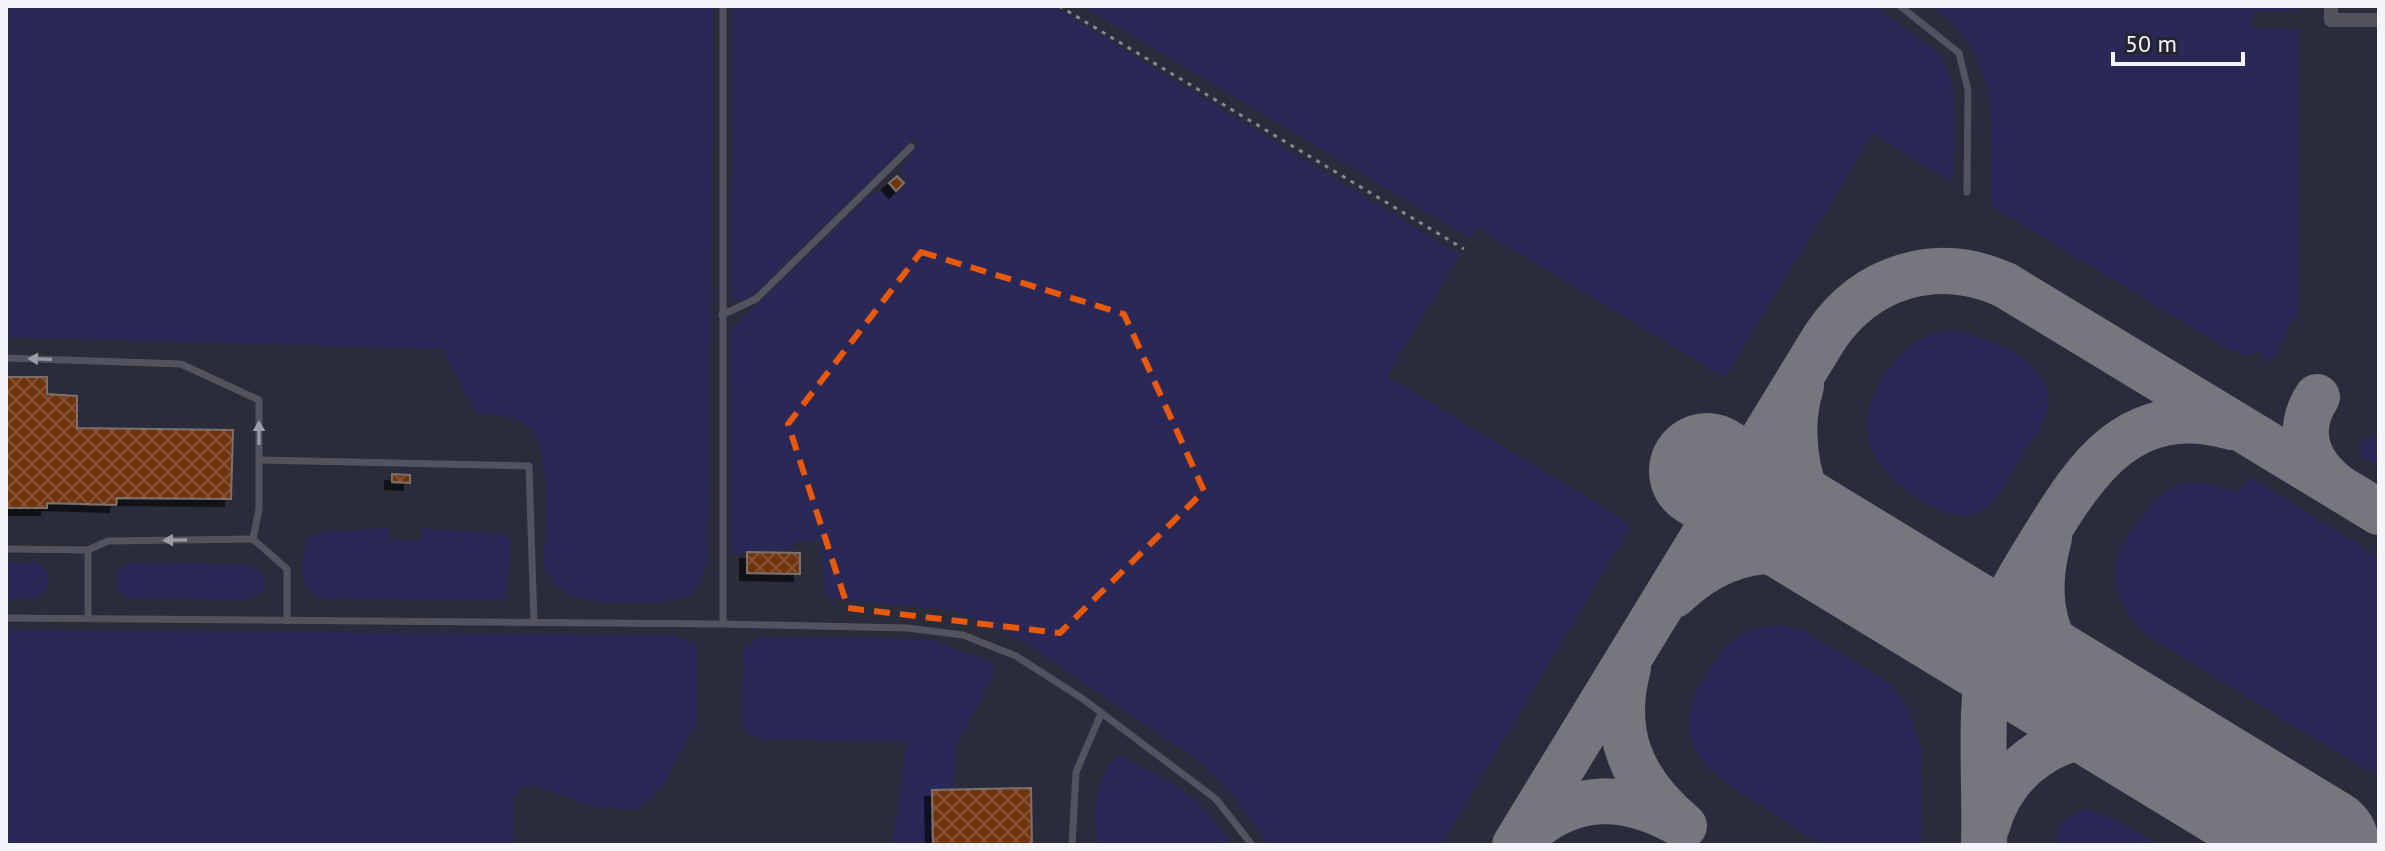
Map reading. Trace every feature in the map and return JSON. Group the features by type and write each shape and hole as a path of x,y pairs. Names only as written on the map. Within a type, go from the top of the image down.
{"street":[{"path":"2331,13 2379,20"}],"lane":[{"path":"723,6 723,624"},
{"path":"1900,6 1959,53 1968,90 1967,192"},
{"path":"722,315 756,299 911,147"},
{"path":"6,358 181,364 259,400 259,509 253,539"},
{"path":"259,460 529,466 534,622"},
{"path":"6,549 88,550 108,541 253,539 287,569 287,621"},
{"path":"88,550 88,618"},
{"path":"6,618 723,624 907,628 963,635 1016,656 1101,714 1216,799 1252,845"},
{"path":"1072,845 1076,772 1101,714"}],"path":[{"path":"1059,6 1464,249"}],"highlighted area":[{"path":"921,252 1124,314 1204,491 1060,633 848,608 788,424"}],"shaded area":[{"path":"6,6 2379,6 2379,845 6,845"},
{"path":"6,6 713,6 708,556 694,591 681,599 667,601 612,602 580,599 557,586 544,563 546,486 544,465 532,431 520,421 504,416 477,414 442,349 6,337"},
{"path":"733,6 1053,6 1460,255 1387,376 1623,519 1629,529 1441,845 1268,845 1232,794 1200,762 1016,637 952,610 828,599 820,541 795,542 789,553 731,554 730,330 875,191 895,195 908,184 900,170 919,143 913,139 751,296 744,301 731,299"},
{"path":"1083,6 1874,6 1939,53 1946,67 1955,114 1953,179 1950,182 1873,134 1726,375 1720,375 1478,228 1470,239"},
{"path":"1931,6 2298,6 2298,11 2255,11 2251,23 2254,28 2298,29 2298,318 2292,318 2280,348 2272,358 2266,362 2259,352 2246,355 2228,349 1991,206 1991,121 1982,71 1971,48 1954,26"},
{"path":"1955,330 2005,347 2021,357 2044,381 2048,397 2041,427 2001,491 1984,509 1964,515 1934,507 1903,487 1880,464 1868,437 1871,403 1886,371 1911,346 1925,337"},
{"path":"2368,437 2379,437 2379,467 2362,456 2358,444"},
{"path":"2250,477 2379,557 2379,778 2146,635 2128,613 2120,597 2115,580 2117,559 2131,531 2163,494 2175,486 2192,482 2239,492"},
{"path":"389,528 390,540 421,540 421,528 505,534 511,540 506,596 502,600 329,599 311,593 306,586 303,568 307,538 325,532"},
{"path":"6,562 38,563 49,574 47,589 35,599 6,599"},
{"path":"130,563 249,564 262,574 264,590 248,600 126,598 116,588 119,568"},
{"path":"1785,625 1808,633 1889,683 1905,702 1922,750 1921,845 1856,847 1823,843 1744,795 1708,767 1696,751 1689,734 1689,714 1696,692 1711,667 1741,634"},
{"path":"6,630 674,635 694,643 697,650 697,722 664,785 638,810 595,807 537,786 522,786 514,798 513,845 6,845"},
{"path":"758,637 929,639 994,663 993,677 956,746 954,790 932,790 933,845 892,845 907,741 765,740 748,734 742,725 743,649"},
{"path":"1118,755 1182,790 1207,813 1232,845 1096,845 1099,785 1103,774"},
{"path":"2086,809 2115,819 2158,845 2055,845 2061,822"}],"building":[{"path":"897,176 904,183 896,191 889,183"},
{"path":"6,377 47,377 47,394 77,396 77,428 233,430 231,499 117,498 116,505 47,503 47,508 6,508"},
{"path":"392,474 410,475 410,483 392,482"},
{"path":"747,552 800,553 800,574 747,573"},
{"path":"1031,788 1032,845 933,845 932,790"}],"taxiway":[{"path":"1515,845 1825,337 1861,299 1905,276 1954,271 2005,285 2379,512"},
{"path":"1674,595 1700,574 1724,561 1749,553 1800,553 1882,577 1838,544 1811,505 1803,486 1795,446 1801,386"},
{"path":"2317,397 2307,420 2307,442 2315,463 2332,482"},
{"path":"1984,845 1985,694 1992,645 2012,591 2076,488 2116,446 2139,431 2166,423 2197,421 2232,427"},
{"path":"1987,826 1995,804 2021,769 2038,755 2078,738 2100,735 2132,739 2192,766 2101,701 2076,677 2057,650 2045,619 2042,582 2049,538"},
{"path":"1525,836 1563,810 1602,801 1643,807 1684,826 1651,793 1630,756 1622,715 1628,668"}],"runway":[{"path":"1707,471 2321,845"}]}
